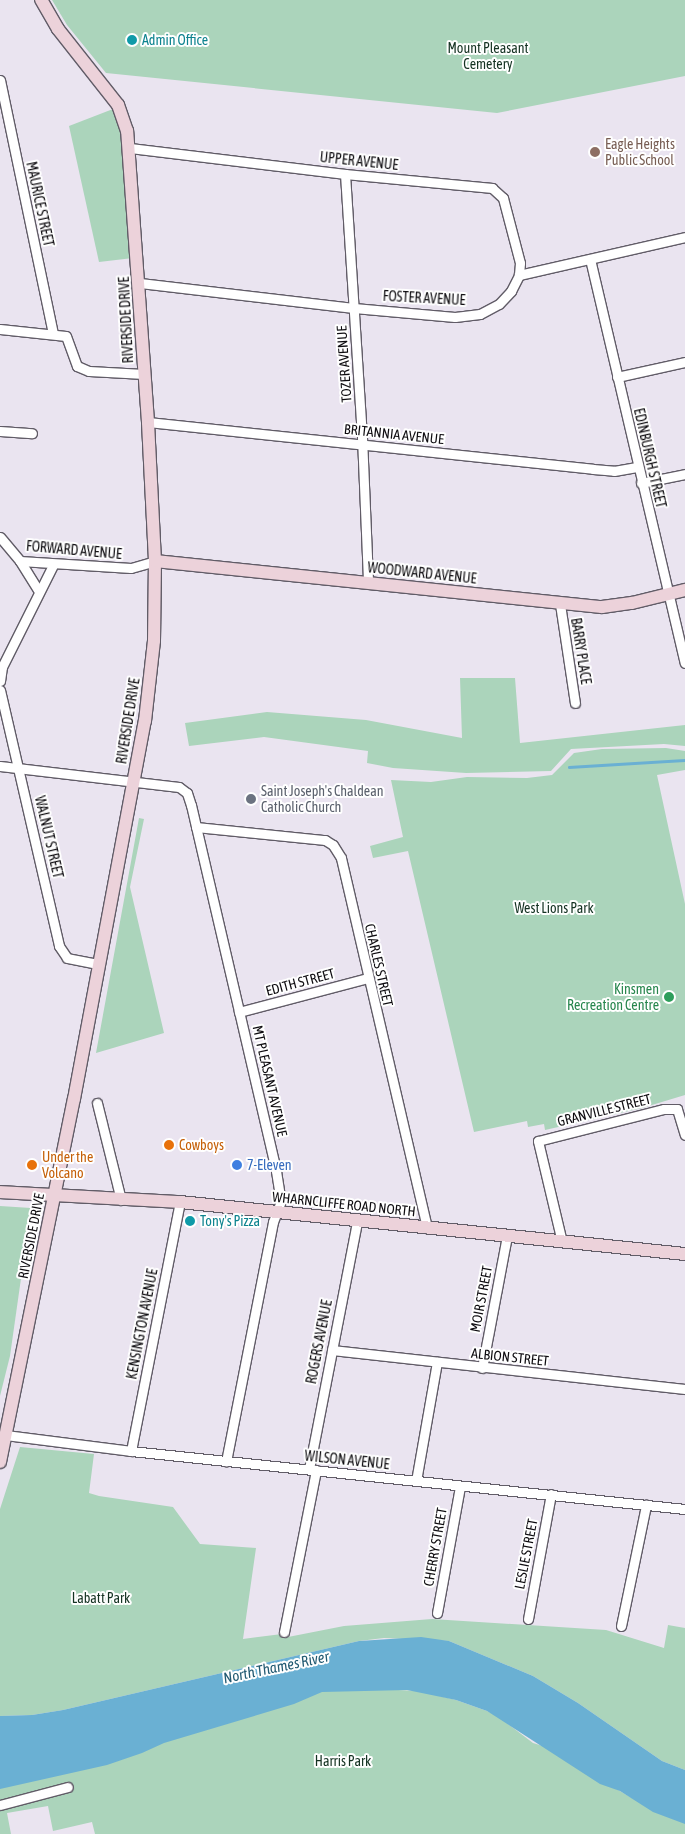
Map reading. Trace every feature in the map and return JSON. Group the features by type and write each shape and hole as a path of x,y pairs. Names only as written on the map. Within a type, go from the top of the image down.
{"main road":[{"name":"RIVERSIDE DRIVE","path":"0,1462 55,1196 145,721 154,641 155,561 140,283 130,148 125,120 118,105 58,29 41,0"},
{"name":"WOODWARD AVENUE","path":"155,561 602,607 685,590"},
{"name":"WHARNCLIFFE ROAD NORTH","path":"0,1192 180,1202 685,1254"}],"street":[{"name":"MAURICE STREET","path":"0,80 5,127 53,334"},
{"name":"UPPER AVENUE","path":"130,148 345,174 492,188 502,198 520,263 519,275"},
{"name":"TOZER AVENUE","path":"345,174 362,444 368,582"},
{"path":"519,275 685,237"},
{"name":"EDINBURGH STREET","path":"590,259 667,594 685,662"},
{"name":"FOSTER AVENUE","path":"140,283 354,308 455,317 480,314 499,304 511,291 519,275"},
{"path":"0,329 66,336 77,366 89,372 144,374"},
{"path":"617,377 685,362"},
{"name":"BRITANNIA AVENUE","path":"148,422 600,470 614,471 638,467"},
{"path":"0,430 32,433"},
{"path":"641,483 685,474"},
{"name":"FORWARD AVENUE","path":"0,537 20,561 52,565 131,568 155,561"},
{"path":"20,561 39,592"},
{"path":"0,681 2,667 52,565"},
{"name":"BARRY PLACE","path":"560,604 575,703"},
{"name":"WALNUT STREET","path":"0,690 59,946 67,958 98,964"},
{"name":"MT PLEASANT AVENUE","path":"0,766 133,780 179,787 187,794 276,1171 281,1201 273,1222 226,1461"},
{"name":"CHARLES STREET","path":"196,826 325,840 333,845 341,858 427,1228"},
{"name":"EDITH STREET","path":"239,1012 368,978"},
{"path":"97,1103 121,1200"},
{"name":"GRANVILLE STREET","path":"562,1242 538,1141 664,1109 677,1109 685,1135"},
{"name":"KENSINGTON AVENUE","path":"131,1451 180,1202"},
{"name":"ROGERS AVENUE","path":"284,1632 332,1350 357,1220"},
{"name":"MOIR STREET","path":"482,1368 507,1236"},
{"name":"ALBION STREET","path":"332,1350 685,1389"},
{"path":"416,1481 437,1362"},
{"name":"WILSON AVENUE","path":"6,1435 131,1451 685,1509"},
{"name":"CHERRY STREET","path":"437,1613 460,1486"},
{"name":"LESLIE STREET","path":"528,1619 551,1494"},
{"path":"621,1626 646,1505"},
{"path":"0,1805 68,1787"}],"green space":[{"name":"Mount Pleasant Cemetery","path":"52,0 685,0 685,76 497,113 106,73 67,25"},
{"path":"113,109 119,123 125,153 133,258 99,262 69,126"},
{"path":"460,678 515,678 520,743 685,725 685,746 664,744 571,749 551,771 466,773 393,768 367,763 368,751 264,737 189,746 185,723 267,712 366,720 462,738"},
{"name":"West Lions Park","path":"666,748 685,751 685,770 657,775 685,904 685,1095 642,1108 545,1130 544,1124 528,1127 527,1121 474,1132 408,851 373,858 370,846 403,837 391,780 431,782 467,777 527,778 552,775 574,753 602,749"},
{"path":"139,818 144,819 130,887 164,1033 96,1053"},
{"path":"0,1206 31,1208 10,1356 0,1396"},
{"name":"Labatt Park","path":"20,1447 94,1454 89,1493 173,1507 200,1544 256,1548 243,1639 282,1634 288,1637 344,1626 432,1619 606,1630 664,1648 668,1625 685,1628 685,1770 662,1761 578,1703 533,1676 449,1641 384,1638 359,1641 63,1710 32,1715 0,1716 0,1509"},
{"name":"Harris Park","path":"337,1687 419,1691 456,1700 487,1711 499,1717 533,1743 546,1747 630,1797 685,1819 685,1834 95,1834 92,1822 53,1831 48,1806 7,1813 11,1834 0,1834 0,1785"}],"water":[{"name":"North Thames River","path":"421,1637 449,1641 533,1676 578,1703 662,1761 685,1770 685,1824 653,1812 620,1791 600,1784 487,1711 456,1700 407,1690 322,1692 294,1704 164,1743 107,1765 0,1789 0,1716 32,1715 63,1710 359,1641"}],"waterway":[{"path":"569,767 685,760"}],"place":[{"name":"Admin Office","path":"132,40"},
{"name":"Eagle Heights Public School","path":"595,152"},
{"name":"Saint Joseph's Chaldean Catholic Church","path":"251,799"},
{"name":"Kinsmen Recreation Centre","path":"669,997"},
{"name":"Cowboys","path":"169,1145"},
{"name":"Under the Volcano","path":"32,1165"},
{"name":"7-Eleven","path":"237,1165"},
{"name":"Tony's Pizza","path":"190,1221"}]}
